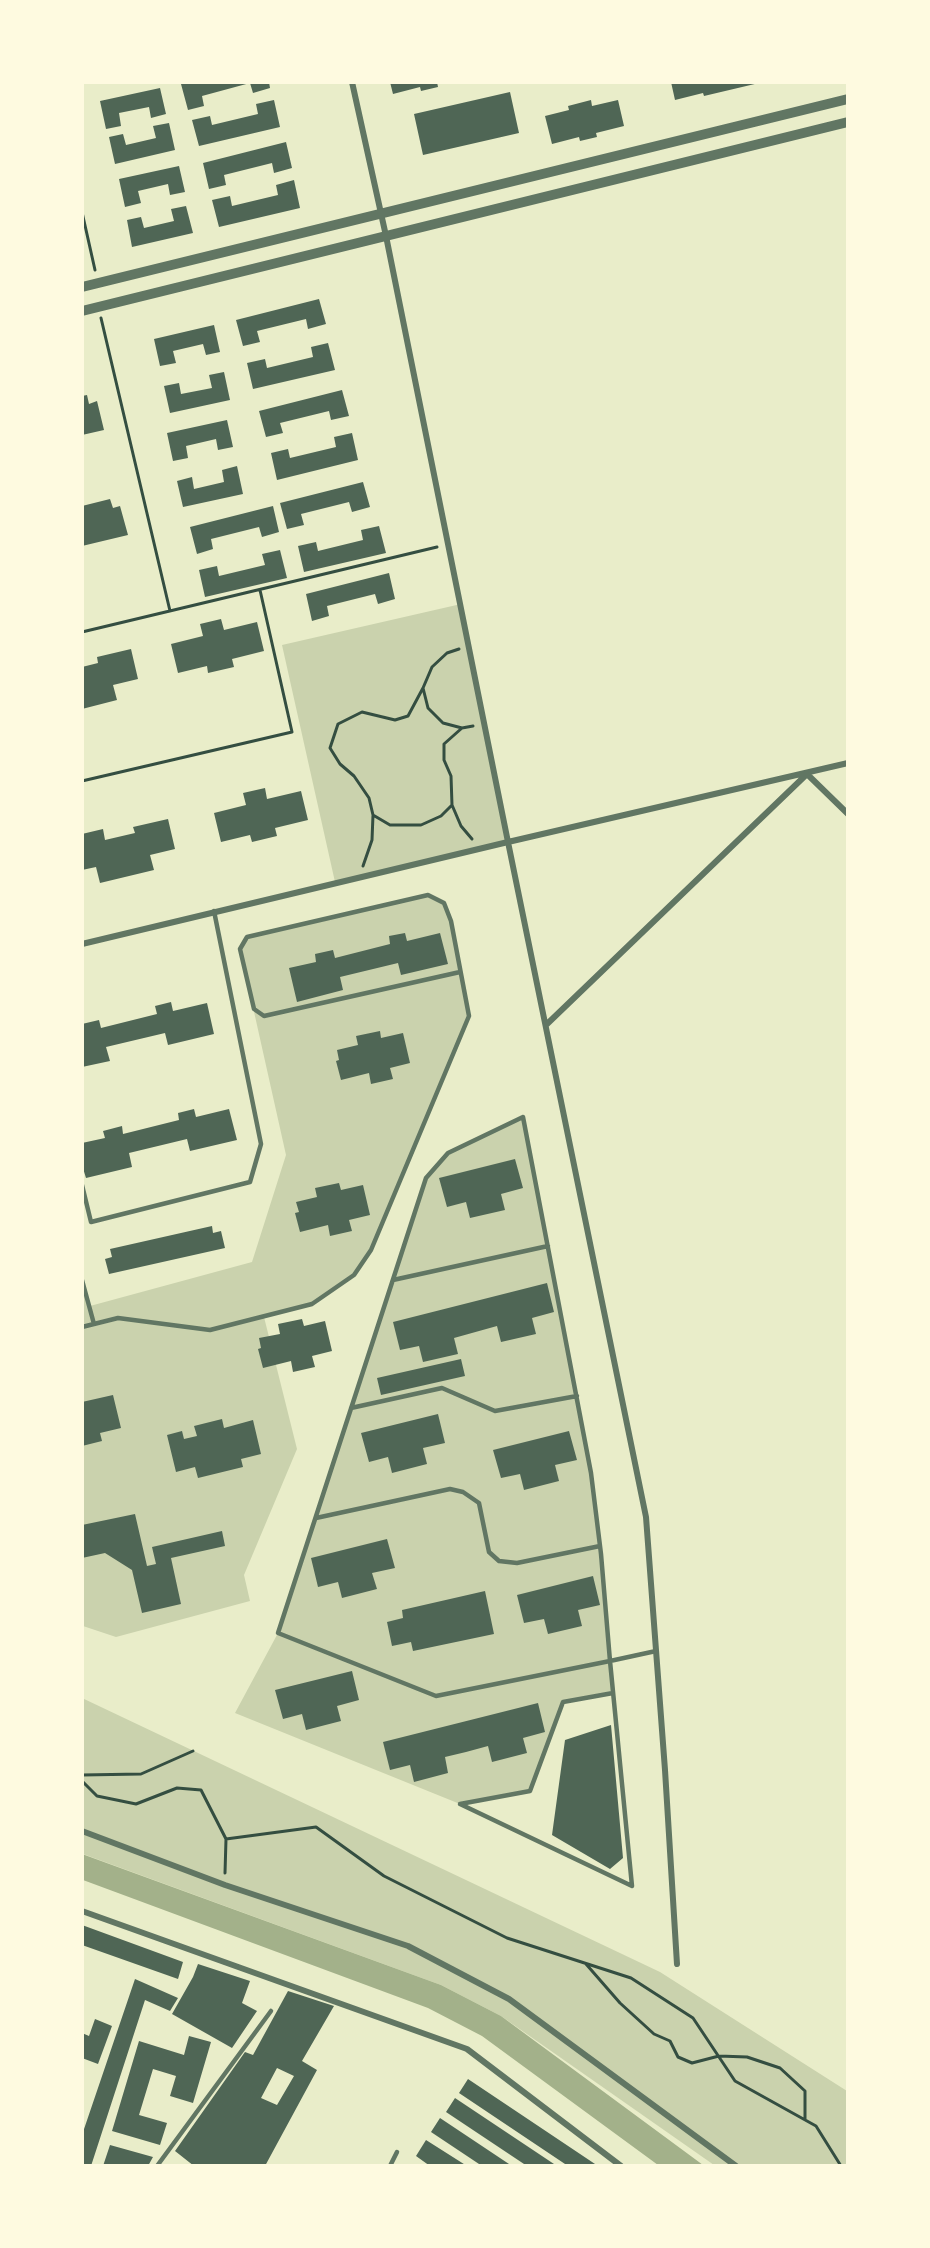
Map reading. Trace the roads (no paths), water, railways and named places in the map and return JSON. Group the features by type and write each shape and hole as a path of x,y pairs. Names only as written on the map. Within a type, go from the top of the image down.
{"street":[{"path":"352,82 386,236 646,1517 677,1964"},
{"path":"82,288 848,99"},
{"path":"82,311 848,122"},
{"path":"82,944 357,877 848,763"},
{"path":"807,774 848,814"},
{"path":"546,1025 807,774"},
{"path":"82,1831 225,1885 408,1946 509,2000 736,2166"},
{"path":"82,1911 467,2049 621,2166"}],"lane":[{"path":"82,1327 118,1318 210,1330 312,1304 354,1275 371,1250 469,1016 451,921 444,903 428,895 247,937 240,949 254,1009 264,1017 460,972"},
{"path":"82,1185 91,1222 250,1182 261,1144 214,911"},
{"path":"613,1693 563,1702 530,1791 460,1804 632,1886 614,1705 613,1693 610,1661 600,1546 591,1473 523,1117 448,1153 426,1179 278,1633 436,1696 610,1661 656,1651"},
{"path":"393,1280 548,1246"},
{"path":"82,1280 94,1324"},
{"path":"351,1408 442,1388 495,1411 577,1396"},
{"path":"316,1518 450,1489 463,1492 478,1503 489,1552 498,1561 517,1563 600,1546"},
{"path":"157,2166 271,2011"},
{"path":"390,2166 397,2152"}]}
